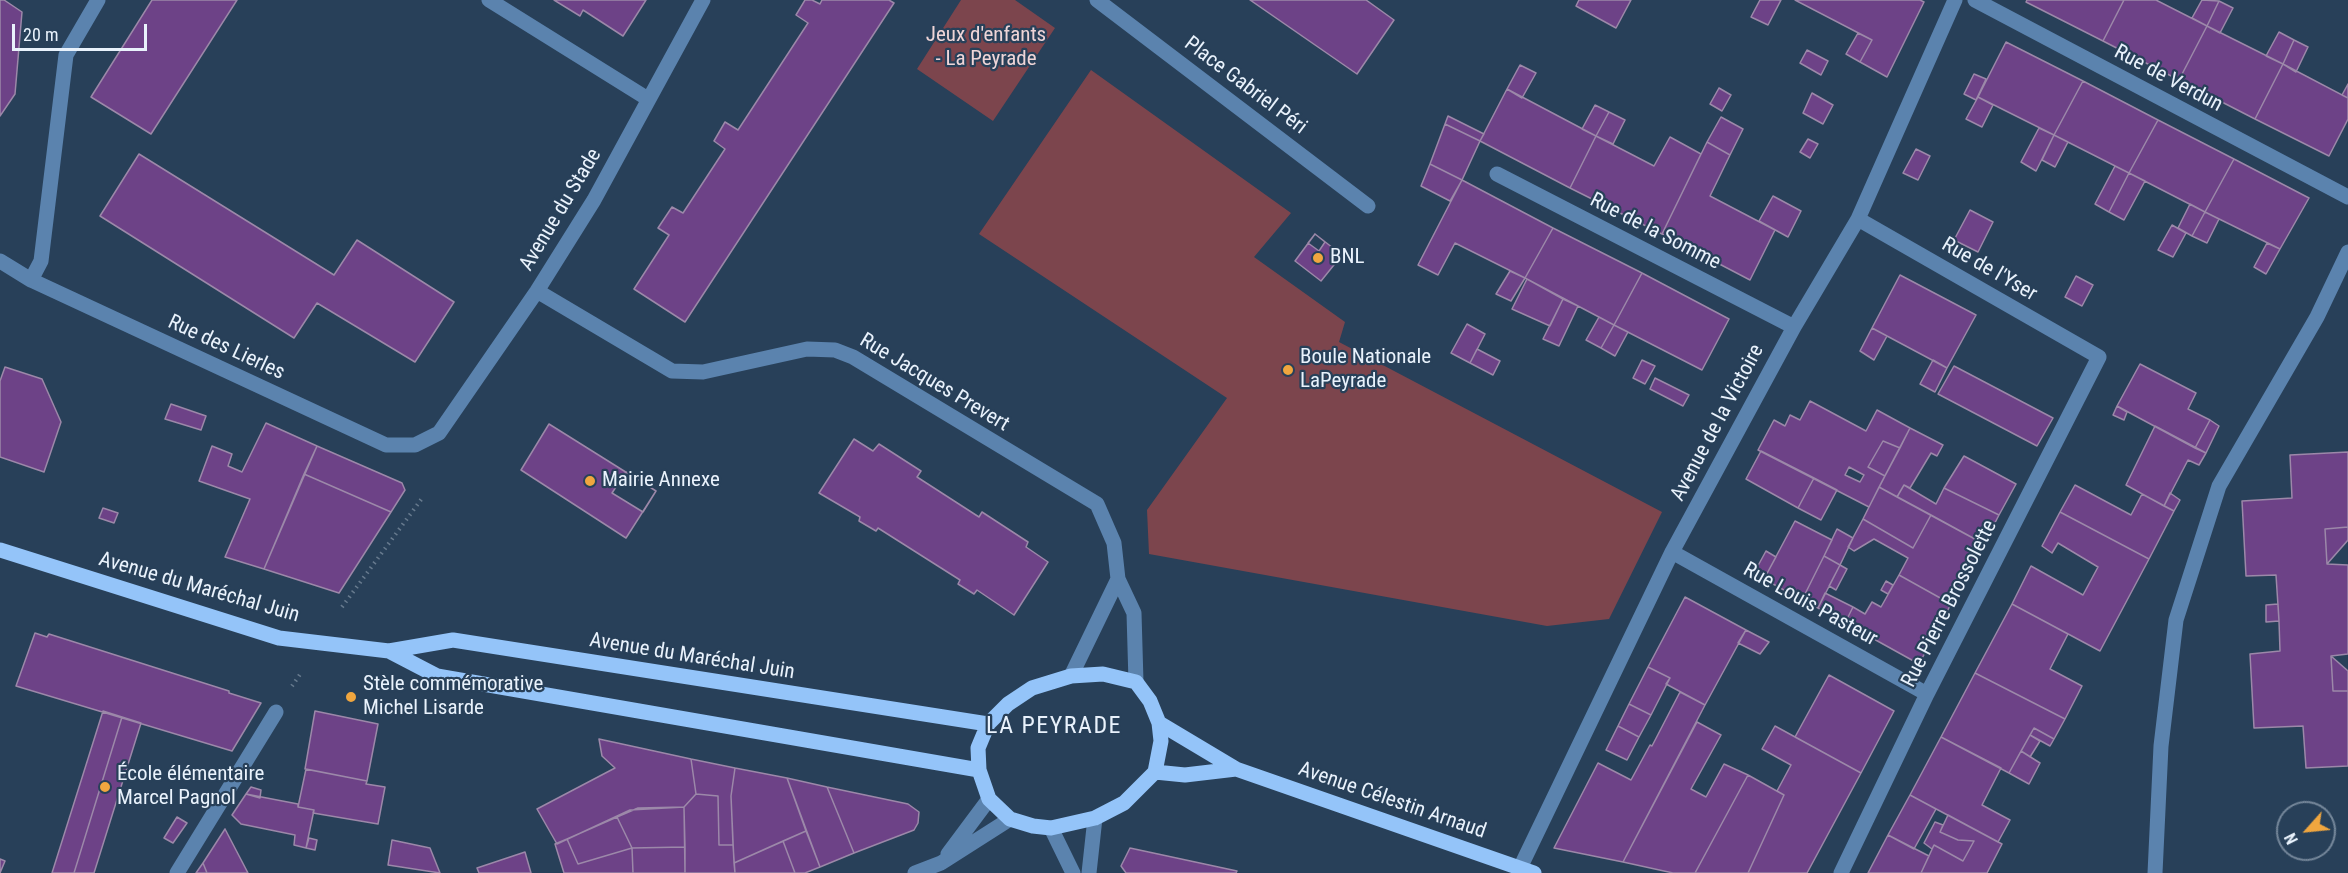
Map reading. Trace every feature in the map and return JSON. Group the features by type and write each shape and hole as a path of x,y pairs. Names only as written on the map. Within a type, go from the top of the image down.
{"main road":[{"name":"Avenue du Maréchal Juin","path":"0,550 279,638 389,651 453,639 988,724"},
{"name":"Avenue du Maréchal Juin","path":"389,651 436,676 979,770"},
{"path":"1103,674 1136,682 1150,701 1159,723 1161,741 1155,772 1124,803 1095,818 1051,828 1033,826 1010,819 989,799 979,770 978,748 988,724 1008,704 1032,688 1071,676 1103,674"},
{"name":"Avenue Célestin Arnaud","path":"1159,723 1236,769 1527,871"},
{"name":"Avenue Célestin Arnaud","path":"1155,772 1185,775 1236,769"}],"street":[{"path":"31,280 41,261 66,55 98,0"},
{"path":"489,0 648,99"},
{"name":"Avenue du Stade","path":"439,433 537,291 594,200 703,0"},
{"name":"Place Gabriel Péri","path":"1097,0 1368,206"},
{"name":"Avenue de la Victoire","path":"1527,871 1672,552 1794,327 1858,219 1955,0"},
{"name":"Rue de Verdun","path":"1975,0 2344,196"},
{"name":"Rue de la Somme","path":"1497,174 1794,327"},
{"name":"Rue de l'Yser","path":"1858,219 2099,357"},
{"path":"2155,873 2161,746 2179,608 2219,486 2317,317 2348,252"},
{"name":"Rue des Lierles","path":"0,261 31,280 386,445 415,445 439,433"},
{"name":"Rue Jacques Prevert","path":"537,291 672,371 703,372 807,349 836,350 853,357 1097,504 1114,543 1118,579 1134,613 1136,682"},
{"name":"Rue Pierre Brossolette","path":"1841,873 1928,694 2099,357"},
{"name":"Rue Louis Pasteur","path":"1672,552 1928,694"},
{"path":"1071,676 1118,579"},
{"path":"177,873 276,712"},
{"path":"940,863 989,799"},
{"path":"1089,873 1095,818"},
{"path":"915,873 940,863 1010,819"},
{"path":"1051,828 1073,873"}],"path":[{"path":"342,607 423,497"},
{"path":"276,712 320,643"}],"green space":[{"name":"Jeux d'enfants - La Peyrade","path":"961,0 1015,0 1055,28 993,121 917,69"},
{"name":"Boule Nationale LaPeyrade","path":"1091,70 1291,213 1254,257 1345,322 1339,342 1662,512 1609,619 1547,626 1149,554 1147,510 1227,398 979,234"}],"building":[{"path":"0,0 4,0 22,12 15,94 0,116"},
{"path":"152,0 237,0 151,134 91,97"},
{"path":"554,0 646,0 623,36 583,10 580,16"},
{"path":"805,0 812,0 820,4 822,0 889,0 894,3 685,322 634,289 669,235 658,228 672,207 683,213 725,149 714,141 725,122 738,130 808,23 796,15"},
{"path":"1250,0 1366,0 1394,20 1357,74"},
{"path":"1579,0 1631,0 1616,28 1576,6"},
{"path":"1760,0 1781,0 1768,25 1751,17"},
{"path":"1795,0 1920,0 1924,2 1887,77 1860,62 1872,40"},
{"path":"2027,0 2124,0 2103,41 2026,2"},
{"path":"2124,0 2156,0 2207,26 2179,80 2103,41"},
{"path":"2202,0 2219,1 2207,26 2192,18"},
{"path":"2219,1 2233,8 2220,33 2207,26"},
{"path":"2207,26 2283,64 2255,119 2179,80"},
{"path":"2279,32 2294,40 2283,64 2266,56"},
{"path":"1858,33 1872,40 1860,62 1846,54"},
{"path":"2294,40 2308,47 2296,72 2283,64"},
{"path":"2006,42 2083,81 2054,135 1978,97"},
{"path":"1807,50 1828,61 1821,75 1800,63"},
{"path":"2283,64 2348,98 2348,119 2329,156 2255,119"},
{"path":"1520,65 1536,73 1522,98 1507,89"},
{"path":"1974,74 1986,79 1976,100 1964,94"},
{"path":"2083,81 2158,120 2129,173 2054,135"},
{"path":"2348,84 2348,98 2342,95"},
{"path":"1719,88 1731,95 1722,111 1710,104"},
{"path":"1507,89 1596,136 1570,188 1480,141"},
{"path":"1812,93 1833,105 1823,124 1803,113"},
{"path":"1978,97 1993,105 1982,127 1966,119"},
{"path":"1595,105 1609,112 1596,136 1582,129"},
{"path":"1609,112 1625,120 1613,144 1596,136"},
{"path":"1448,116 1484,134 1480,141 1445,124"},
{"path":"1721,117 1743,129 1730,155 1707,142"},
{"path":"2158,120 2234,159 2205,212 2129,173"},
{"path":"1445,124 1480,141 1462,180 1430,164"},
{"path":"2039,128 2054,135 2036,171 2021,162"},
{"path":"2054,135 2068,142 2055,167 2042,160"},
{"path":"1596,136 1654,166 1670,137 1701,154 1662,234 1570,188"},
{"path":"1808,139 1818,144 1810,158 1800,152"},
{"path":"1707,142 1730,155 1710,196 1775,230 1750,280 1662,234"},
{"path":"1916,149 1930,156 1918,180 1903,173"},
{"path":"139,154 334,275 357,240 454,302 415,362 317,303 294,338 100,216"},
{"path":"2234,159 2309,198 2280,249 2205,212"},
{"path":"1430,164 1462,180 1450,201 1421,186"},
{"path":"2115,166 2129,173 2109,212 2095,204"},
{"path":"2129,173 2145,181 2124,220 2109,212"},
{"path":"1462,180 1553,228 1525,278 1455,243 1438,275 1418,265"},
{"path":"1773,196 1801,211 1788,237 1759,221"},
{"path":"2190,204 2205,212 2192,236 2178,228"},
{"path":"1970,210 1993,222 1978,252 1954,240"},
{"path":"2205,212 2219,219 2207,243 2192,236"},
{"path":"2172,225 2186,233 2173,257 2158,250"},
{"path":"1553,228 1642,273 1614,325 1525,278"},
{"name":"BNL","path":"1315,234 1342,255 1321,281 1295,261"},
{"path":"1315,234 1325,242 1319,251 1308,243"},
{"path":"2267,243 2280,249 2266,274 2254,267"},
{"path":"1510,271 1525,278 1511,301 1496,294"},
{"path":"1642,273 1729,319 1702,370 1614,325"},
{"path":"1900,275 1976,315 1947,368 1872,328"},
{"path":"2076,276 2093,285 2082,306 2065,297"},
{"path":"1527,279 1563,299 1550,326 1512,309"},
{"path":"1563,299 1578,306 1559,346 1543,339"},
{"path":"1599,317 1614,325 1601,348 1586,340"},
{"path":"1467,324 1485,334 1470,363 1451,353"},
{"path":"1614,325 1628,332 1615,356 1601,348"},
{"path":"1872,328 1887,336 1874,360 1860,351"},
{"path":"1477,349 1500,361 1493,375 1470,363"},
{"path":"1642,360 1655,366 1645,384 1633,378"},
{"path":"1933,360 1947,368 1935,392 1920,384"},
{"path":"2140,364 2196,393 2188,409 2210,420 2195,448 2117,406"},
{"path":"1954,366 2053,418 2037,446 1938,394"},
{"path":"5,367 42,379 61,422 44,472 0,457 0,381"},
{"path":"1655,378 1689,395 1683,406 1650,389"},
{"path":"1810,401 1866,431 1877,410 1910,428 1900,448 1883,441 1868,467 1885,476 1869,507 1758,450 1774,420 1785,426 1790,415 1800,420","holes":["1849,467 1864,475 1860,482 1845,475"]},
{"path":"171,404 206,416 201,430 165,419"},
{"path":"2117,406 2127,412 2124,420 2113,415"},
{"path":"2210,420 2219,426 2206,453 2195,448"},
{"path":"266,423 317,446 264,569 225,557 250,499 199,481 212,446 232,454 228,466 242,472"},
{"name":"Mairie Annexe","path":"549,424 656,491 626,538 521,470"},
{"path":"2155,426 2206,453 2199,465 2188,460 2164,506 2126,485"},
{"path":"1910,428 1943,445 1937,456 1931,453 1910,488 1904,485 1897,497 1879,487"},
{"path":"854,439 873,451 879,444 921,471 917,477 979,517 982,512 1028,542 1026,547 1048,562 1014,615 977,590 974,594 958,584 960,580 878,528 876,531 859,521 860,517 819,493"},
{"path":"1883,441 1900,448 1885,476 1868,467"},
{"path":"317,446 402,483 405,490 391,512 304,474"},
{"path":"1761,451 1814,478 1798,508 1746,479"},
{"path":"2348,452 2348,527 2325,529 2327,564 2348,565 2348,654 2331,656 2333,691 2348,691 2348,766 2306,768 2303,726 2254,728 2250,654 2280,651 2279,621 2276,575 2246,576 2242,501 2292,498 2290,455"},
{"path":"1964,456 2016,484 1999,515 1944,488"},
{"path":"626,472 656,491 643,512 612,493"},
{"path":"304,474 391,512 339,593 264,569"},
{"path":"1814,478 1837,490 1821,520 1798,508"},
{"path":"1904,485 1936,504 1944,488 1999,515 1984,544 1897,497"},
{"path":"2075,485 2131,515 2142,494 2174,511 2149,559 2060,512"},
{"path":"1879,487 1931,515 1913,548 1863,519"},
{"path":"2170,493 2180,500 2174,511 2164,506"},
{"path":"103,508 118,513 114,523 99,518"},
{"path":"2060,512 2149,559 2100,651 2012,604 2031,566 2083,595 2098,567 2058,543 2052,553 2042,546"},
{"path":"1931,515 1984,544 1951,604 1899,575 1908,558 1874,539 1854,551 1848,547 1863,519 1913,548"},
{"path":"1795,521 1832,540 1802,600 1764,579"},
{"path":"2348,527 2348,540 2327,564 2325,529"},
{"path":"1837,529 1853,538 1840,565 1824,556"},
{"path":"1766,551 1776,557 1764,579 1754,573"},
{"path":"1824,556 1840,565 1818,608 1802,600"},
{"path":"1840,565 1847,569 1836,590 1829,586"},
{"path":"1899,575 1951,604 1919,664 1845,623 1853,607 1865,614 1872,602 1881,607"},
{"path":"1886,581 1893,585 1888,594 1881,590"},
{"path":"1825,593 1853,607 1845,623 1818,608"},
{"path":"1685,597 1746,630 1705,705 1666,684 1670,678 1648,667"},
{"path":"2012,604 2068,634 2050,669 2082,686 2065,719 1975,673"},
{"path":"2278,604 2279,621 2266,622 2266,605"},
{"path":"1746,630 1769,642 1760,654 1738,643"},
{"path":"35,633 47,637 49,634 261,703 232,751 16,686"},
{"path":"2331,656 2348,671 2348,691 2333,691"},
{"path":"1648,667 1670,678 1651,715 1629,704"},
{"path":"1975,673 2065,719 2054,739 2034,728 2009,773 1941,737"},
{"path":"1829,675 1894,711 1861,773 1795,737"},
{"path":"1680,692 1705,705 1623,862 1554,848 1598,763 1631,780 1650,745 1652,746"},
{"path":"1629,704 1651,715 1639,737 1618,726"},
{"path":"103,711 122,717 74,873 52,873"},
{"path":"315,711 378,724 367,781 305,769"},
{"path":"122,717 141,723 94,873 74,873"},
{"path":"1697,722 1721,735 1691,789 1706,797 1724,764 1748,775 1695,873 1673,873 1623,862"},
{"path":"1618,726 1639,737 1627,760 1606,750"},
{"path":"1775,726 1861,773 1807,873 1748,873 1784,795 1777,791 1791,765 1762,749"},
{"path":"2034,728 2054,739 2050,746 2030,735"},
{"path":"2030,735 2040,741 2030,757 2021,751"},
{"path":"1941,737 2001,768 1982,805 2010,820 1998,842 1910,795"},
{"path":"599,739 691,759 696,794 684,807 630,810 557,844 537,809 615,768 602,756"},
{"path":"2021,751 2040,763 2029,784 2009,773"},
{"path":"691,759 735,768 731,796 733,845 719,845 718,796 696,794"},
{"path":"735,768 787,778 806,831 734,863 731,796"},
{"path":"306,769 367,781 366,784 385,787 378,824 313,813 314,810 298,807"},
{"path":"1748,775 1784,795 1748,873 1695,873"},
{"path":"787,778 827,787 854,853 820,867"},
{"path":"251,787 261,790 260,798 246,794"},
{"path":"827,787 908,804 919,812 918,823 914,830 854,853"},
{"path":"246,794 298,804 298,807 314,810 306,848 294,845 295,835 241,824 232,815"},
{"path":"696,794 718,796 719,845 733,845 735,873 685,873 684,807"},
{"path":"1910,795 1936,809 1914,849 1888,835"},
{"path":"684,807 685,847 632,848 617,817 638,808"},
{"path":"1948,815 2002,844 1987,873 1921,873 1934,845 1963,861 1974,841 1958,840 1940,832"},
{"path":"177,817 187,823 173,843 164,838"},
{"path":"617,817 632,848 578,864 567,839"},
{"path":"1935,822 1943,825 1940,832 1958,840 1974,841 1963,861 1934,845 1932,849 1924,843"},
{"path":"225,829 248,873 207,873 203,863"},
{"path":"806,831 820,867 805,873 795,873 783,841"},
{"path":"1888,835 1929,856 1921,873 1868,873"},
{"path":"309,838 317,840 315,850 306,848"},
{"path":"567,839 578,864 632,848 633,873 564,873 555,844"},
{"path":"392,840 430,848 440,873 388,865"},
{"path":"783,841 795,873 735,873 734,863"},
{"path":"685,847 685,873 633,873 632,848"},
{"path":"1130,848 1237,871 1236,873 1126,873 1121,866"},
{"path":"525,852 531,873 479,873 477,868"},
{"path":"0,859 5,861 0,873"},
{"path":"203,863 207,873 196,873"}],"place":[{"name":"BNL","path":"1318,258"},
{"name":"Boule Nationale LaPeyrade","path":"1288,370"},
{"name":"Mairie Annexe","path":"590,481"},
{"name":"Stèle commémorative Michel Lisarde","path":"351,697"},
{"name":"École élémentaire Marcel Pagnol","path":"105,787"}],"district":[{"name":"LA PEYRADE","path":"1054,727"}]}
